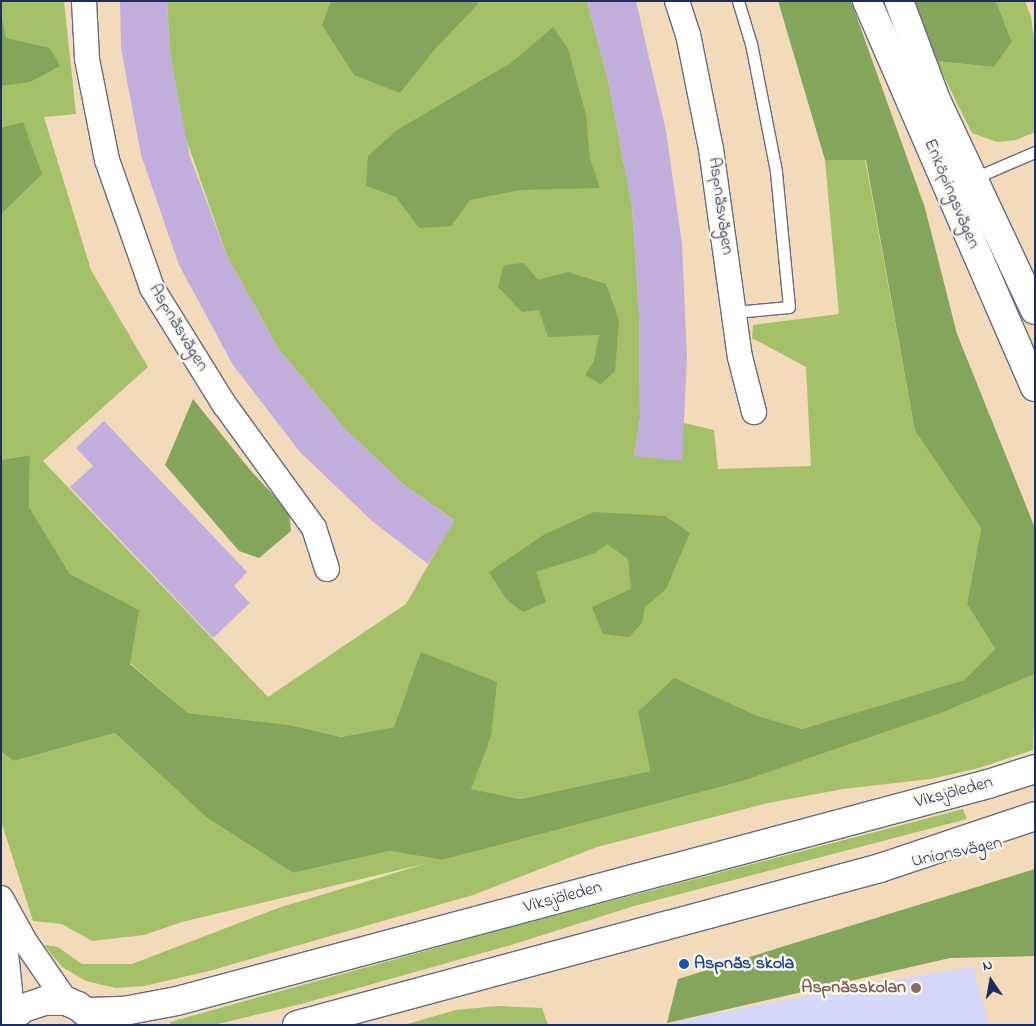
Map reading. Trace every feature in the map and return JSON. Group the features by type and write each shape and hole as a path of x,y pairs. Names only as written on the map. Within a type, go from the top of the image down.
{"main road":[{"name":"Enköpingsvägen","path":"867,1 1035,387"},
{"name":"Enköpingsvägen","path":"898,1 936,100 1035,310"},
{"path":"1020,355 1035,397"},
{"name":"Viksjöleden","path":"4,1023 23,1008 44,1001 85,1013 124,1011 177,1001 979,787 1035,769"},
{"path":"297,1025 880,868 1035,816"},
{"name":"Unionsvägen","path":"880,868 1035,837"}],"street":[{"name":"Aspnäsvägen","path":"84,1 88,59 107,160 152,288 224,404 314,528 327,569"},
{"name":"Aspnäsvägen","path":"678,1 688,34 712,149 740,357 754,412"},
{"path":"1,898 24,940 85,1013"},
{"path":"1,905 10,991 4,1023"}],"lane":[{"path":"735,312 789,307 776,171 751,44 738,1"},
{"path":"949,190 1035,152"}],"shaded area":[{"name":"Aspnässkolan","path":"973,966 989,1025 667,1025 732,1010"}],"green space":[{"path":"1,1 64,1 76,114 44,117 91,270 148,367 43,461 268,697 406,604 454,520 403,484 344,428 278,348 227,256 184,133 170,54 167,1 587,1 608,80 632,207 639,312 640,418 634,456 684,423 714,430 718,469 811,466 806,367 752,338 753,325 839,314 825,160 865,159 915,431 981,528 967,604 995,649 964,680 802,729 755,715 638,712 650,771 520,799 470,789 491,737 422,652 395,727 341,737 290,725 188,713 130,663 138,610 70,574 29,507 30,455 1,460"},
{"path":"331,1 476,1 478,4 435,49 400,93 354,75 322,25"},
{"path":"778,1 851,1 925,208 957,334 1035,528 1035,674 941,713 743,781 442,860 390,851 293,873 207,818 115,733 14,761 1,752 1,460 30,455 29,507 70,574 139,610 130,664 188,713 290,725 341,737 394,727 421,652 497,682 491,737 471,789 520,799 650,771 638,712 674,678 755,715 802,729 964,680 995,649 967,604 981,528 915,431 866,160 825,160"},
{"path":"913,1 996,1 1012,42 994,67 936,61"},
{"path":"996,1 1025,1 1031,17 1035,46 1035,132 1016,140 997,142 972,133 936,61 994,67 1012,42"},
{"path":"1,15 6,38 50,48 60,66 30,82 1,86"},
{"path":"553,27 568,49 586,115 590,159 600,188 520,190 470,200 451,226 419,228 396,197 366,186 368,156 397,130 511,63"},
{"path":"23,122 42,174 1,214 1,128"},
{"path":"524,263 538,280 568,272 606,284 619,320 615,371 601,384 585,375 594,361 599,335 548,337 539,310 522,312 498,287 504,265"},
{"path":"193,399 251,471 289,512 291,531 259,558 239,551 165,465"},
{"path":"594,512 665,516 690,533 666,589 645,607 642,623 629,637 603,634 592,607 631,589 628,559 607,544 595,553 536,572 546,602 523,612 506,599 489,572 545,534"},
{"path":"1035,674 1033,750 979,768 930,779 843,789 768,803 597,847 473,895 209,971 144,986 116,988 86,981 62,967 44,945 58,947 82,964 132,964 281,907 428,863 182,922 144,935 92,941 62,924 33,921 1,821 1,752 14,761 115,733 207,818 293,873 390,851 442,860 743,781 941,713"},
{"path":"963,809 967,819 634,906 511,945 301,1004 214,1025 171,1025 170,1022 497,931"},
{"path":"1035,869 1035,956 950,958 667,1023 678,979"},
{"path":"498,1006 542,1008 548,1025 404,1025 456,1010"}],"building":[{"path":"120,1 167,1 170,54 190,157 227,256 278,348 344,428 403,484 455,521 428,564 372,521 300,452 233,365 179,265 141,155 121,48"},
{"path":"587,1 636,1 666,131 682,244 687,358 682,461 634,456 640,418 639,312 632,207 608,80"},
{"path":"104,421 247,572 234,586 250,603 213,638 70,487 93,466 76,448"}],"place":[{"name":"Aspnäs skola","path":"684,964"},
{"name":"Aspnässkolan","path":"916,988"}]}
